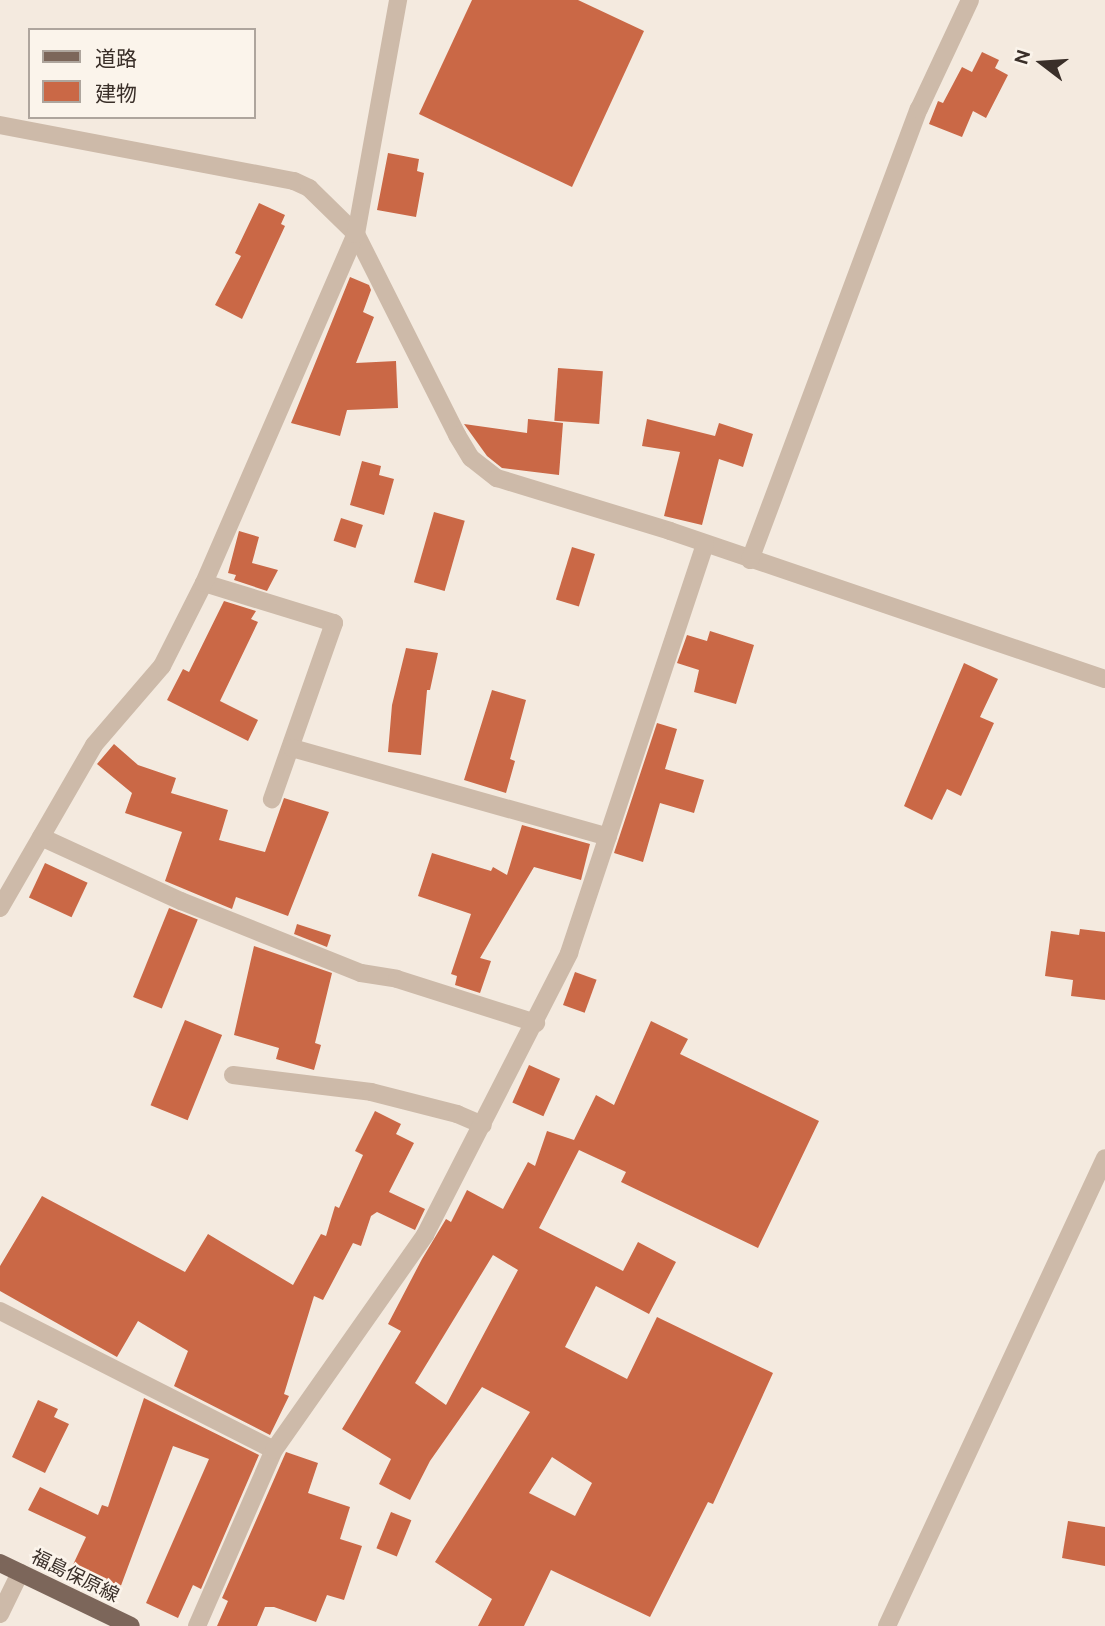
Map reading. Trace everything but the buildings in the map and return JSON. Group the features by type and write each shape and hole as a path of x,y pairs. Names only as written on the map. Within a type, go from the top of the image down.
{"main road":[{"name":"福島保原線","path":"0,1563 131,1626"}],"street":[{"path":"0,908 94,745 162,666 204,583 356,233 398,0"},
{"path":"750,560 919,109 970,0"},
{"path":"0,125 294,181 320,195 356,233 444,411 480,467 497,478 705,544 1105,679"},
{"path":"197,1626 274,1450 425,1235 536,1023 569,953 705,544"},
{"path":"204,583 334,623 272,799"},
{"path":"292,748 608,837"},
{"path":"41,837 181,901 361,973 397,979 536,1023"},
{"path":"233,1075 371,1092 457,1114 483,1125"},
{"path":"887,1626 1105,1158"},
{"path":"0,1311 274,1450"},
{"path":"0,1614 20,1573"}]}
